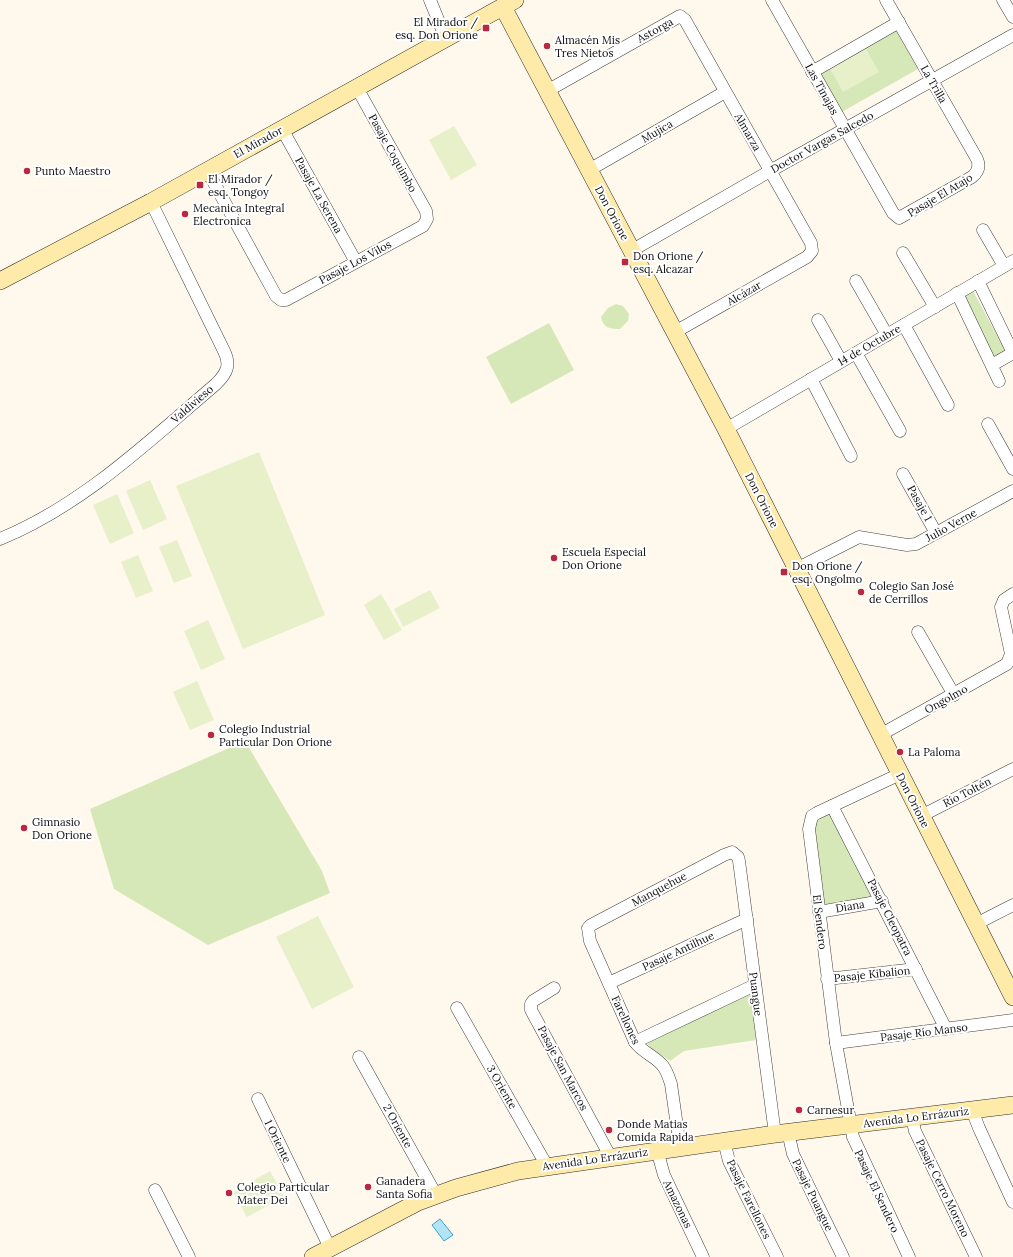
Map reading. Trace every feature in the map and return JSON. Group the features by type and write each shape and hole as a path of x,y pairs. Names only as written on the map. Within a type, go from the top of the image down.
{"main road":[{"name":"El Mirador","path":"0,281 150,202 509,4"},
{"name":"Don Orione","path":"509,4 547,91 726,429 1013,997"},
{"name":"Avenida Lo Errázuriz","path":"313,1257 395,1213 436,1195 499,1175 610,1156 850,1124 912,1118 1013,1105"}],"street":[{"path":"430,0 446,39"},
{"name":"Las Tinajas","path":"772,0 893,213 898,218"},
{"name":"La Trilla","path":"886,0 977,159 978,169"},
{"path":"1003,0 1013,17"},
{"name":"Astorga","path":"547,91 680,16"},
{"name":"Almarza","path":"680,16 685,20 811,243 812,251"},
{"path":"812,72 899,22"},
{"name":"Doctor Vargas Salcedo","path":"632,251 770,171 1013,35"},
{"name":"Pasaje Coquimbo","path":"357,88 426,211 427,219"},
{"name":"Mujica","path":"589,170 725,92"},
{"name":"Pasaje La Serena","path":"282,129 356,262"},
{"name":"Pasaje El Atajo","path":"898,218 972,177 978,169"},
{"name":"Pasaje Los Vilos","path":"207,170 276,296 281,300 286,300 423,226 427,219"},
{"name":"Valdivieso","path":"0,539 44,519 102,479 216,384 224,376 228,368 228,360 224,351 150,202"},
{"path":"983,230 1009,264"},
{"name":"Alcázar","path":"674,332 807,257 812,251"},
{"path":"903,252 935,307"},
{"name":"14 de Octubre","path":"726,429 1009,264"},
{"path":"856,281 887,335"},
{"path":"978,281 1013,353 992,365"},
{"path":"957,293 998,380"},
{"path":"818,320 841,361"},
{"path":"904,325 948,404"},
{"path":"856,353 900,431"},
{"path":"811,379 850,456"},
{"path":"988,424 1013,469"},
{"name":"Pasaje 1","path":"903,474 936,533"},
{"name":"Julio Verne","path":"796,569 859,537 912,544 936,533 1013,491"},
{"name":"Ongolmo","path":"880,735 1004,667 1011,661 1001,607 1004,600 1013,594"},
{"path":"918,632 954,695"},
{"name":"Río Toltén","path":"921,816 1013,769"},
{"name":"El Sendero","path":"850,1124 827,979 809,829 812,816 900,774"},
{"name":"Pasaje Cleopatra","path":"832,806 882,901 946,1029"},
{"name":"Manquehue","path":"588,933 588,928 591,925 724,855 732,852 736,854"},
{"name":"Puangue","path":"736,854 739,861 755,986 781,1133"},
{"name":"Diana","path":"819,912 882,901"},
{"path":"976,924 1013,905"},
{"name":"Pasaje Antilhue","path":"609,983 747,919"},
{"name":"Farellones","path":"588,933 635,1042 640,1048 664,1067 671,1084 680,1147"},
{"name":"Pasaje Kibalion","path":"827,979 916,969"},
{"path":"635,1042 755,986"},
{"name":"Pasaje San Marcos","path":"554,988 533,1001 531,1004 531,1010 610,1156"},
{"name":"3 Oriente","path":"456,1008 547,1166"},
{"name":"Pasaje Río Manso","path":"836,1043 1013,1020"},
{"name":"2 Oriente","path":"359,1057 436,1195"},
{"name":"1 Oriente","path":"258,1099 330,1248"},
{"path":"972,1110 978,1128 1013,1202"},
{"name":"Pasaje Cerro Moreno","path":"912,1118 915,1131 976,1257"},
{"name":"Pasaje El Sendero","path":"850,1124 855,1144 909,1257"},
{"name":"Pasaje Puangue","path":"781,1133 793,1154 843,1257"},
{"name":"Pasaje Farellones","path":"724,1141 729,1161 776,1257"},
{"name":"Amazonas","path":"657,1150 664,1175 703,1257"},
{"path":"155,1190 189,1257"}],"green space":[{"path":"895,29 918,69 840,113 817,73"},
{"path":"866,49 879,72 843,92 830,69"},
{"path":"454,126 477,165 451,180 429,140"},
{"path":"973,291 1006,352 990,361 957,300"},
{"path":"616,304 623,306 629,314 628,321 620,329 613,329 605,326 601,317 608,308"},
{"path":"549,323 574,370 511,404 486,357"},
{"path":"259,452 325,615 243,649 176,486"},
{"path":"150,480 167,519 143,530 126,491"},
{"path":"117,494 134,533 110,544 93,505"},
{"path":"177,540 192,576 174,583 159,547"},
{"path":"138,555 153,591 136,598 121,562"},
{"path":"430,590 440,608 403,627 394,609"},
{"path":"381,594 402,630 384,640 364,605"},
{"path":"208,620 225,659 201,670 184,631"},
{"path":"197,681 214,720 190,730 173,692"},
{"path":"245,741 322,871 330,893 208,945 114,889 90,809"},
{"path":"830,811 874,897 823,907 813,832 817,820"},
{"path":"318,916 354,987 312,1009 276,937"},
{"path":"750,993 756,1040 684,1051 670,1061 651,1048 645,1041"},
{"path":"270,1171 284,1197 247,1217 233,1192"}],"water":[{"path":"440,1219 453,1235 444,1241 432,1225"}],"place":[{"name":"El Mirador / esq. Don Orione","path":"486,28"},
{"name":"Almacén Mis Tres Nietos","path":"547,46"},
{"name":"Punto Maestro","path":"27,171"},
{"name":"El Mirador / esq. Tongoy","path":"200,185"},
{"name":"Mecanica Integral Electronica","path":"185,214"},
{"name":"Don Orione / esq. Alcazar","path":"625,262"},
{"name":"Escuela Especial Don Orione","path":"554,558"},
{"name":"Don Orione / esq. Ongolmo","path":"784,572"},
{"name":"Colegio San José de Cerrillos","path":"861,592"},
{"name":"Colegio Industrial Particular Don Orione","path":"211,735"},
{"name":"La Paloma","path":"900,752"},
{"name":"Gimnasio Don Orione","path":"24,828"},
{"name":"Carnesur","path":"799,1110"},
{"name":"Donde Matias Comida Rapida","path":"609,1130"},
{"name":"Ganadera Santa Sofia","path":"368,1187"},
{"name":"Colegio Particular Mater Dei","path":"229,1193"}]}
